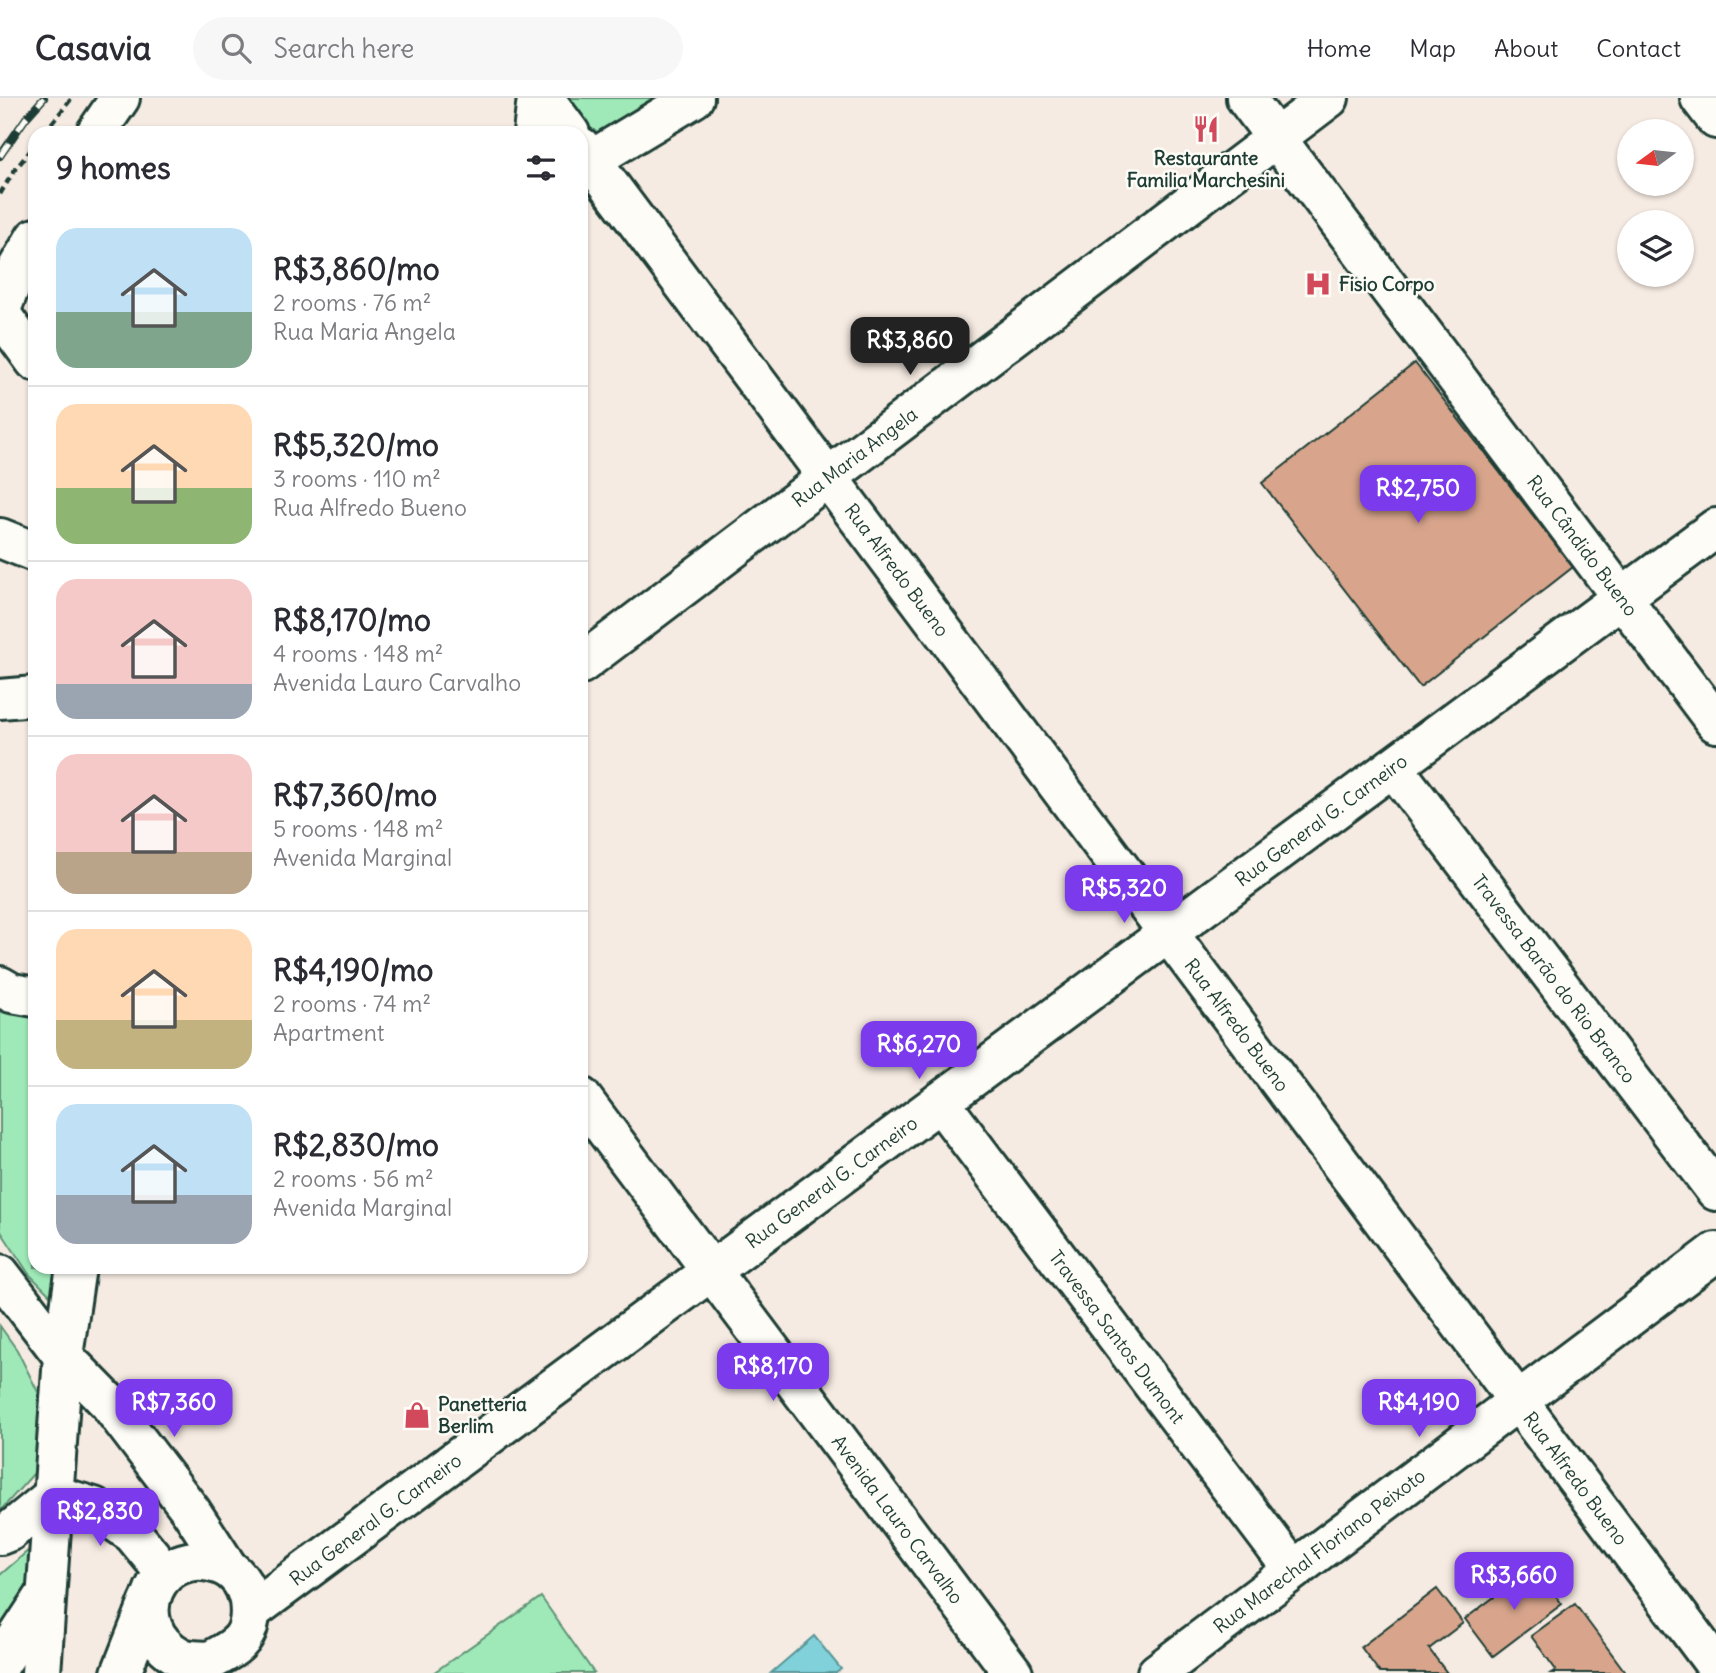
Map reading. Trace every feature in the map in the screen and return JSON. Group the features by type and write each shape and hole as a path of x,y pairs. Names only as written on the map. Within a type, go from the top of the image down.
{"street":[{"path":"101,126 120,98"},
{"path":"534,126 537,98"},
{"name":"Rua Alfredo Bueno","path":"544,98 563,126"},
{"path":"588,150 694,98"},
{"name":"Rua Cândido Bueno","path":"1246,98 1716,723"},
{"name":"Rua Maria Angela","path":"588,659 1329,98"},
{"path":"1700,98 1716,119"},
{"name":"Rua Alfredo Bueno","path":"588,162 827,477 1716,1666"},
{"path":"28,249 16,269 0,312 28,351"},
{"name":"Rua General G. Carneiro","path":"250,1612 1716,528"},
{"path":"0,538 28,549"},
{"path":"0,699 28,697"},
{"name":"Travessa Barão do Rio Branco","path":"1393,767 1716,1191"},
{"path":"0,986 12,993 28,996"},
{"name":"Travessa Santos Dumont","path":"940,1102 1293,1570"},
{"name":"Avenida Lauro Carvalho","path":"588,1106 1013,1673"},
{"name":"Rua Marechal Floriano Peixoto","path":"1157,1673 1716,1252"},
{"path":"0,1274 63,1356 109,1403 191,1511 228,1568 237,1576 247,1593 250,1612 247,1630 238,1644 224,1656 199,1667 161,1643 151,1623 157,1588 133,1534 94,1507 54,1494"},
{"path":"41,1673 63,1356 75,1274"},
{"path":"0,1535 9,1531 54,1494"},
{"path":"121,1673 157,1588 189,1561 206,1560 228,1568"},
{"path":"0,1664 46,1594"}],"path":[{"path":"50,126 72,98"},
{"path":"0,194 28,154"}],"green space":[{"path":"555,98 677,98 591,150 588,146 588,126 574,126"},
{"path":"0,1007 28,1013 28,1272 0,1230"},
{"path":"29,1274 60,1274 57,1302"},
{"path":"0,1326 17,1350 38,1392 41,1433 35,1472 0,1511"},
{"path":"37,1543 23,1673 0,1673 0,1575"},
{"path":"541,1597 594,1673 433,1673"}],"water":[{"path":"814,1636 841,1669 836,1673 771,1673"}],"building":[{"path":"1415,363 1573,567 1420,687 1262,483"},
{"path":"1534,1567 1562,1604 1493,1656 1465,1619"},
{"path":"1437,1589 1463,1623 1429,1649 1447,1673 1380,1673 1361,1647"},
{"path":"1575,1604 1626,1673 1551,1673 1556,1670 1531,1636"}],"railway":[{"path":"0,156 26,118 44,98"}],"place":[{"name":"Restaurante Familia Marchesini","path":"1206,129"},
{"name":"Fisio Corpo","path":"1318,284"},
{"name":"Panetteria Berlim","path":"417,1415"}]}
